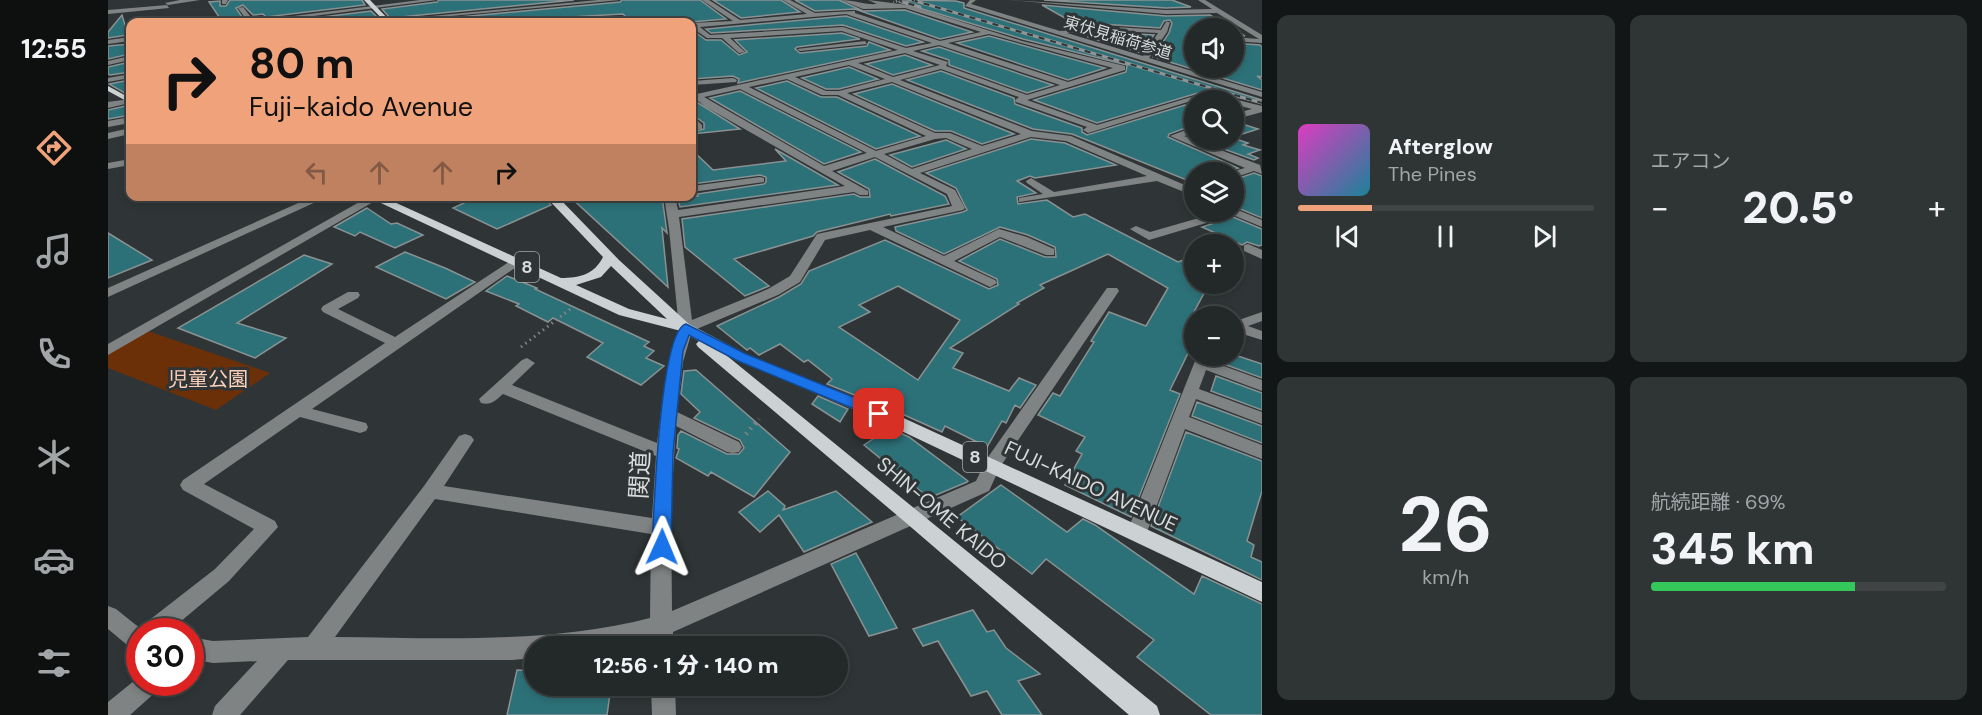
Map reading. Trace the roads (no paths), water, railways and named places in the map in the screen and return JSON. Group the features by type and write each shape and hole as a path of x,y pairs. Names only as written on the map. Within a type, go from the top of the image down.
{"main road":[{"path":"367,0 384,18"},
{"path":"108,88 126,99"},
{"name":"FUJI-KAIDO AVENUE","path":"382,201 624,312 686,328 741,357 879,414 1262,592"},
{"name":"SHIN-OME KAIDO","path":"555,201 609,257 686,328 1148,715"},
{"path":"558,282 570,282 592,276 601,271 609,257"}],"street":[{"path":"145,1 160,0"},
{"path":"108,12 167,6 197,0"},
{"path":"285,18 434,0"},
{"path":"523,8 519,3 541,0"},
{"path":"611,0 622,18"},
{"path":"426,18 617,0"},
{"path":"705,0 738,21"},
{"path":"786,0 887,55"},
{"path":"844,0 855,2 863,7"},
{"path":"871,0 885,5"},
{"path":"1012,0 1083,3 1166,12 1219,11"},
{"path":"1050,0 1058,3"},
{"path":"1201,0 1262,39"},
{"name":"東伏見稲荷参道","path":"971,1 1060,33 1262,95"},
{"path":"1083,3 1092,28"},
{"path":"696,26 845,12 861,10 863,7 906,6 1121,68"},
{"path":"241,8 250,18"},
{"path":"845,12 1068,85"},
{"path":"1095,127 1019,100 1146,60 1164,32 1166,12"},
{"path":"1060,33 1092,28 1164,32"},
{"path":"696,29 709,38 838,29 945,64 941,67 839,93 825,93 789,76 696,83"},
{"path":"696,96 990,32"},
{"path":"769,33 780,42"},
{"path":"724,36 741,52"},
{"path":"1244,39 1262,39"},
{"path":"108,42 126,40"},
{"path":"800,49 865,44"},
{"path":"108,63 126,59"},
{"path":"851,63 1030,134 1068,138 1184,187"},
{"path":"941,67 1025,97"},
{"path":"108,80 126,77"},
{"path":"670,201 677,227 680,295 686,328 773,292 795,279 821,237 959,207 951,192 741,86"},
{"path":"839,93 934,136"},
{"path":"674,214 860,191 696,97"},
{"path":"108,105 126,102"},
{"path":"1068,138 1095,127 1184,102"},
{"path":"1244,104 1261,109"},
{"path":"1244,114 1261,109"},
{"path":"108,124 126,121"},
{"path":"108,136 126,132"},
{"path":"1184,133 1175,136 1184,139"},
{"path":"912,172 1030,134"},
{"path":"823,170 934,136 947,135 982,150"},
{"path":"1212,150 1259,168"},
{"path":"108,166 126,163"},
{"path":"1244,171 1259,168"},
{"path":"1023,200 1156,177"},
{"path":"696,188 760,180"},
{"path":"1031,181 1052,195"},
{"path":"108,293 313,201"},
{"path":"108,350 366,201"},
{"path":"1244,216 1262,224"},
{"path":"1136,229 1149,236 1197,222"},
{"path":"871,226 990,283"},
{"path":"944,261 999,233 1023,240 1050,252"},
{"path":"1248,248 1262,255"},
{"path":"168,618 222,575 268,527 189,485 515,262"},
{"path":"662,636 912,516 983,486 992,465 1112,291"},
{"path":"353,295 328,309 396,343"},
{"path":"1244,323 1262,316"},
{"name":"関道","path":"662,636 665,453 676,351 686,328"},
{"path":"1244,330 1262,336"},
{"path":"486,399 526,363"},
{"path":"1137,532 1200,366"},
{"path":"1218,366 1262,386"},
{"path":"501,387 665,453"},
{"path":"1190,391 1262,418"},
{"path":"298,411 360,427"},
{"path":"669,415 733,447"},
{"path":"1179,420 1262,452"},
{"path":"314,648 431,491 465,440"},
{"path":"431,491 662,528"},
{"path":"108,616 126,631"},
{"path":"204,650 524,647"},
{"path":"224,715 283,649"},
{"path":"112,715 134,696"},
{"path":"663,696 664,715"}],"railway":[{"path":"897,0 920,7"},
{"path":"912,0 1262,103"}],"park label":[{"name":"児童公園","path":"208,379"}]}
